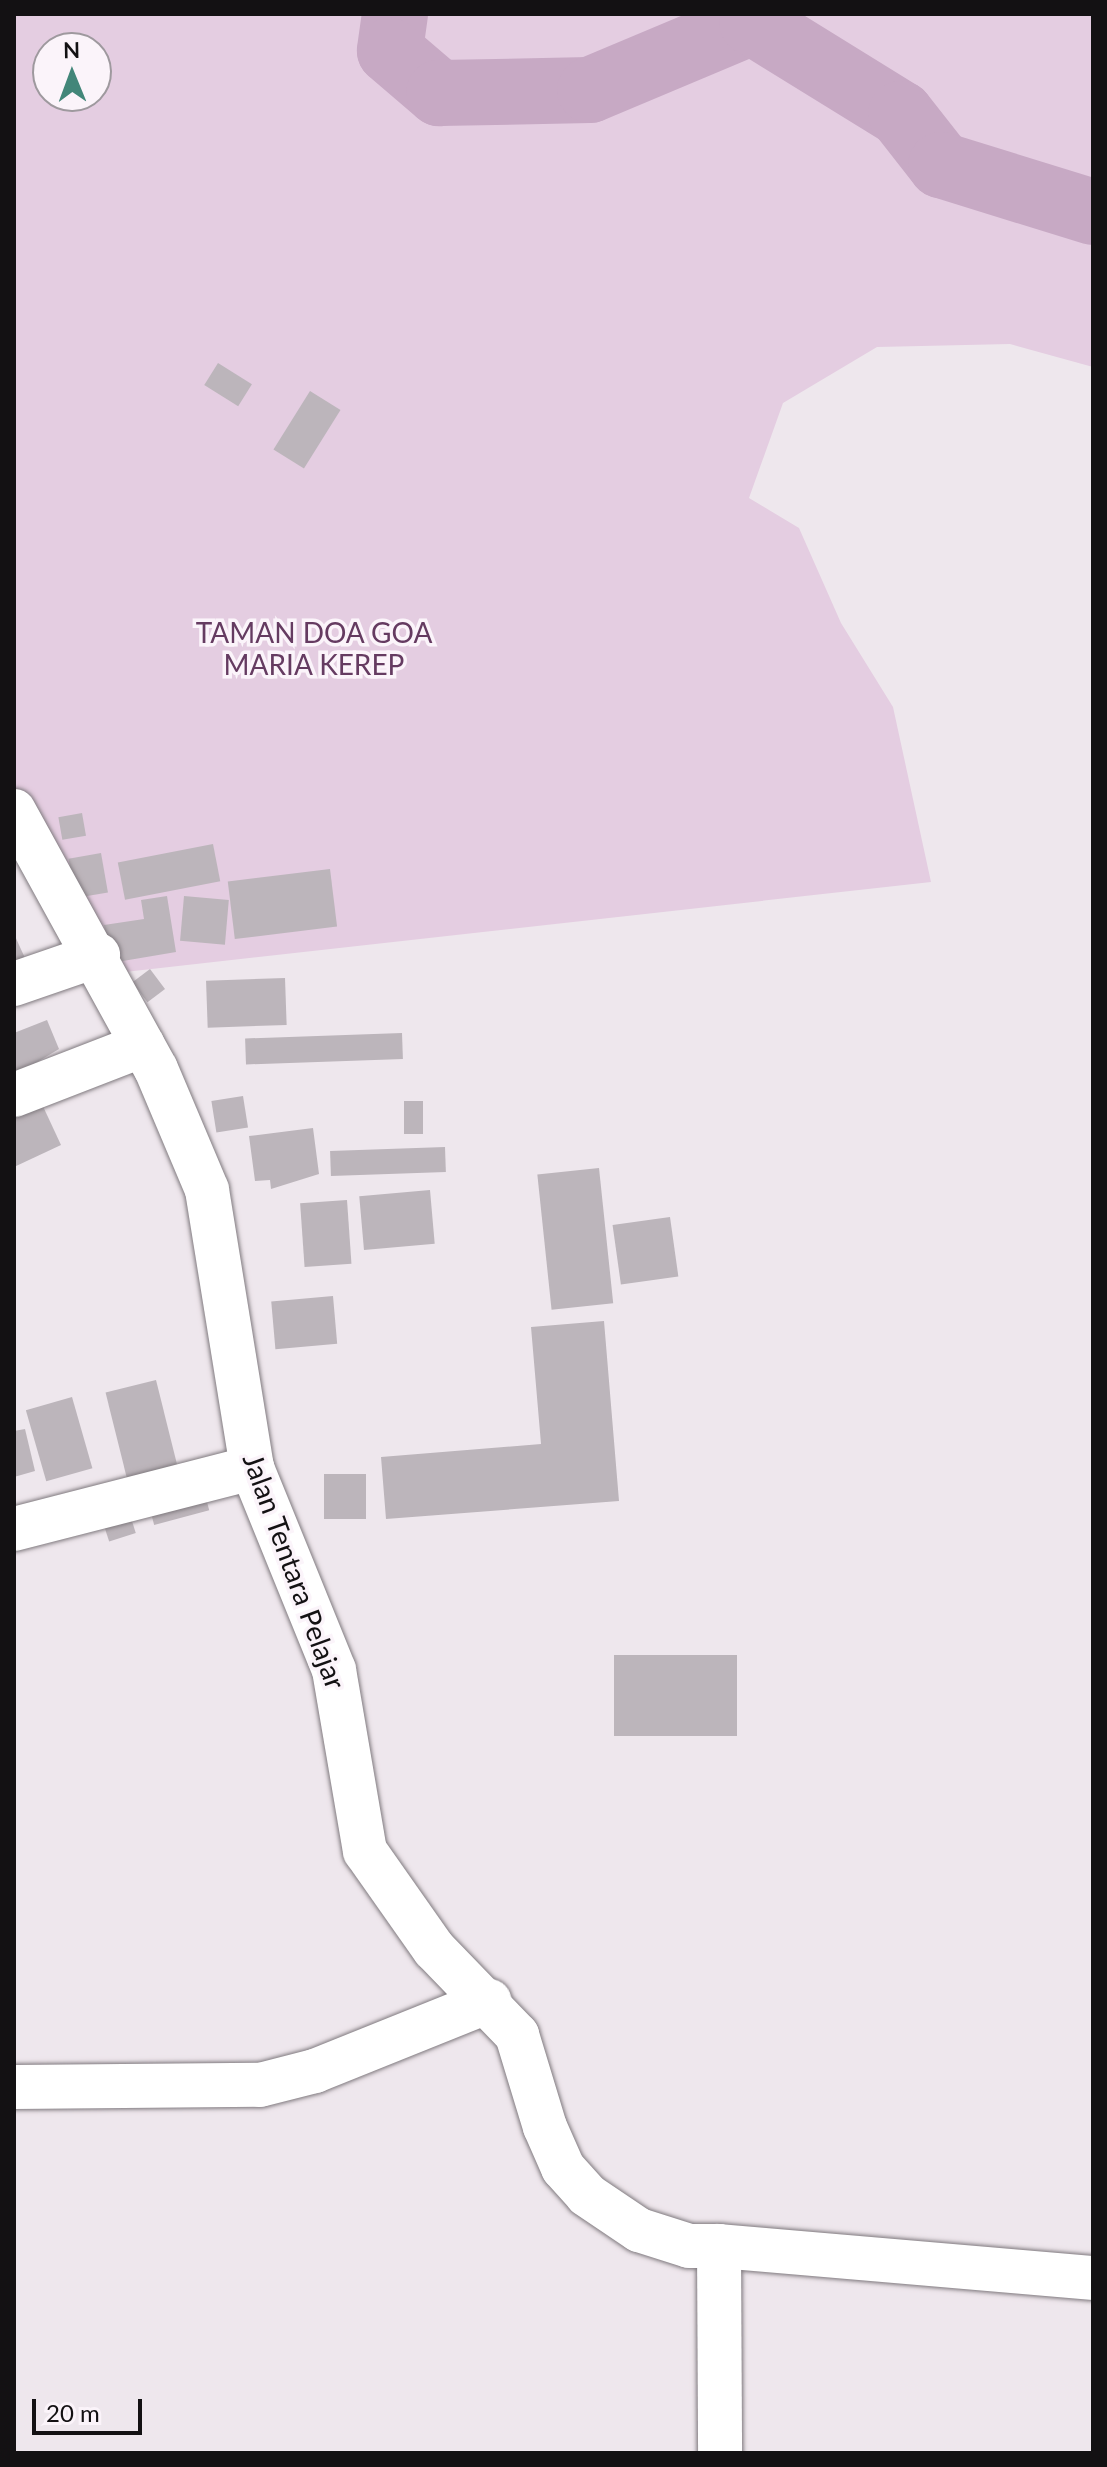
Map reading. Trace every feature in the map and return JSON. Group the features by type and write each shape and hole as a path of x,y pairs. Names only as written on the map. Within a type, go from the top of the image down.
{"street":[{"name":"Jalan Tentara Pelajar","path":"14,811 98,955 143,1045 207,1190 252,1468 343,1700 365,1851 434,1949 489,2001 517,2035 545,2127 563,2168 587,2195 639,2230 689,2246 1093,2278"},
{"path":"14,984 98,955"},
{"path":"14,1095 143,1045"},
{"path":"14,1529 252,1468"},
{"path":"14,2087 260,2085 315,2071 489,2001"},
{"path":"719,2246 720,2453"}],"green space":[{"name":"TAMAN DOA GOA MARIA KEREP","path":"14,14 1093,14 1093,367 1010,344 877,347 783,403 749,498 799,528 841,623 893,707 931,882 107,974 14,840"}],"building":[{"path":"218,363 252,384 238,406 204,385"},
{"path":"310,391 341,410 304,469 273,450"},
{"path":"82,813 86,836 62,840 58,817"},
{"path":"213,844 220,881 125,900 118,863"},
{"path":"101,853 108,892 75,898 69,859"},
{"path":"330,869 337,927 235,939 228,882"},
{"path":"167,896 176,952 111,963 104,925 144,919 141,900"},
{"path":"184,896 229,900 225,945 180,941"},
{"path":"14,934 30,969 14,975"},
{"path":"150,969 165,989 147,1002 132,982"},
{"path":"285,978 287,1025 208,1028 206,981"},
{"path":"47,1020 59,1049 14,1076 14,1033"},
{"path":"402,1033 403,1059 246,1064 245,1038"},
{"path":"243,1096 248,1128 216,1133 211,1101"},
{"path":"404,1101 423,1101 423,1134 404,1134"},
{"path":"41,1102 61,1145 14,1167 14,1115"},
{"path":"313,1128 319,1174 271,1189 270,1180 255,1181 249,1136"},
{"path":"445,1147 446,1172 331,1176 330,1151"},
{"path":"599,1168 613,1303 552,1310 537,1174"},
{"path":"430,1190 435,1244 364,1250 359,1196"},
{"path":"347,1200 351,1264 305,1267 300,1203"},
{"path":"670,1217 678,1276 621,1284 613,1225"},
{"path":"333,1296 337,1344 275,1349 271,1301"},
{"path":"604,1321 619,1501 386,1519 381,1457 541,1444 531,1327"},
{"path":"156,1380 179,1473 129,1486 106,1393"},
{"path":"72,1397 92,1468 46,1481 26,1410"},
{"path":"25,1429 35,1471 14,1477 14,1431"},
{"path":"324,1474 366,1474 366,1519 324,1519"},
{"path":"203,1487 209,1510 154,1525 148,1502"},
{"path":"129,1512 136,1533 109,1542 102,1521"},
{"path":"614,1655 737,1655 737,1736 614,1736"}],"waterway":[{"path":"395,14 390,51 439,93 590,90 752,22 901,114 941,165 1093,212"}]}
